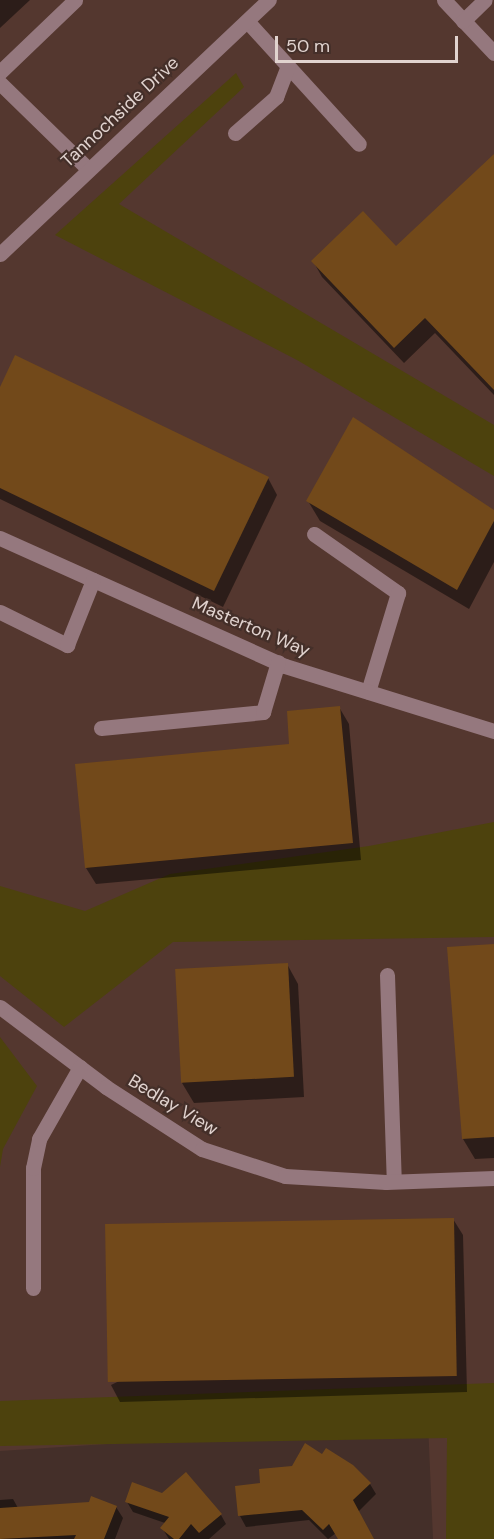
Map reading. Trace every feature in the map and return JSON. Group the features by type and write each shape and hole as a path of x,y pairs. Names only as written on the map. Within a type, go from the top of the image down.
{"street":[{"path":"0,72 75,0"},
{"name":"Tannochside Drive","path":"0,254 87,168 269,0"},
{"path":"444,0 494,53"},
{"path":"463,21 485,0"},
{"path":"247,21 359,144"},
{"path":"235,133 276,97 288,66"},
{"path":"0,83 87,168"},
{"path":"314,534 398,593 368,692"},
{"name":"Masterton Way","path":"0,538 278,662 494,731"},
{"path":"0,612 68,645 93,580"},
{"path":"101,728 263,712 278,662"},
{"path":"387,975 394,1181"},
{"name":"Bedlay View","path":"0,1007 80,1067 202,1149 285,1176 394,1181 494,1178"},
{"path":"33,1288 33,1168 39,1139 80,1067"}],"shaded area":[{"path":"0,0 494,0 494,1539 433,1539 428,1423 0,1451"},
{"path":"236,73 244,87 119,204 494,425 494,476 297,360 55,235"},
{"path":"494,822 494,937 173,942 64,1027 0,976 0,886 85,911 170,874 369,846"},
{"path":"0,1037 37,1086 3,1149 0,1167"},
{"path":"494,1383 494,1539 446,1539 447,1438 0,1446 0,1401"}],"building":[{"path":"494,154 494,390 425,318 394,348 311,261 363,211 396,246"},
{"path":"15,355 269,477 214,591 0,488 0,387"},
{"path":"353,417 494,510 494,521 457,590 306,501"},
{"path":"340,706 353,843 85,868 75,764 289,744 287,711"},
{"path":"494,944 494,1137 462,1139 447,947"},
{"path":"288,963 294,1077 181,1083 175,969"},
{"path":"454,1218 457,1376 108,1382 105,1224"},
{"path":"305,1443 322,1454 326,1448 353,1465 371,1483 353,1500 374,1539 338,1539 329,1524 323,1530 302,1510 238,1516 235,1486 260,1483 259,1469 292,1466"},
{"path":"186,1472 222,1514 199,1533 191,1524 179,1539 174,1539 160,1528 169,1517 125,1502 132,1482 162,1493"},
{"path":"91,1496 117,1506 104,1539 74,1539 76,1535 0,1539 0,1508 89,1502"}]}
